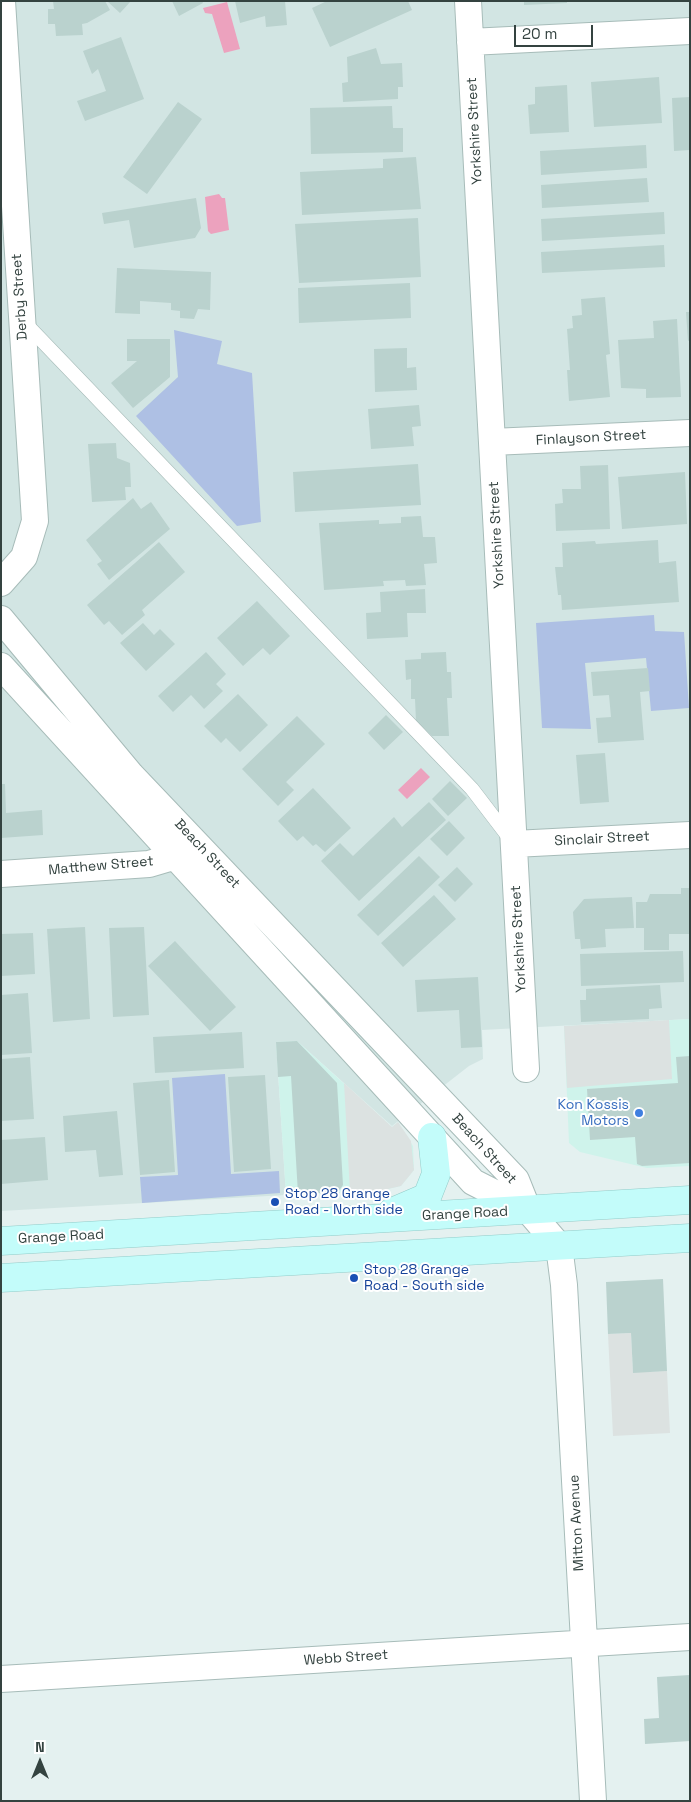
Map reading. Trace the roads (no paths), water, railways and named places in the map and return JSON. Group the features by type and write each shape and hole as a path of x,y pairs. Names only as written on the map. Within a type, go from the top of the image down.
{"main road":[{"path":"379,1218 426,1197 436,1174 432,1137"},
{"name":"Grange Road","path":"1,1241 690,1200"},
{"path":"1,1278 690,1238"}],"street":[{"name":"Derby Street","path":"1,583 24,557 35,521 2,1"},
{"name":"Yorkshire Street","path":"468,1 526,1069"},
{"path":"470,42 690,31"},
{"name":"Finlayson Street","path":"492,442 690,433"},
{"name":"Beach Street","path":"1,619 131,775 184,847 432,1137 473,1182 528,1210"},
{"name":"Beach Street","path":"1,666 516,1180 528,1210"},
{"name":"Sinclair Street","path":"514,844 690,835"},
{"name":"Matthew Street","path":"1,874 149,864 184,847"},
{"path":"528,1210 559,1246"},
{"name":"Mitton Avenue","path":"559,1246 565,1295 593,1801"},
{"name":"Webb Street","path":"1,1679 690,1637"}],"lane":[{"path":"22,319 472,789 514,844"}],"place":[{"name":"Kon Kossis Motors","path":"639,1113"},
{"name":"Stop 28 Grange Road - North side","path":"275,1202"},
{"name":"Stop 28 Grange Road - South side","path":"354,1278"}]}
